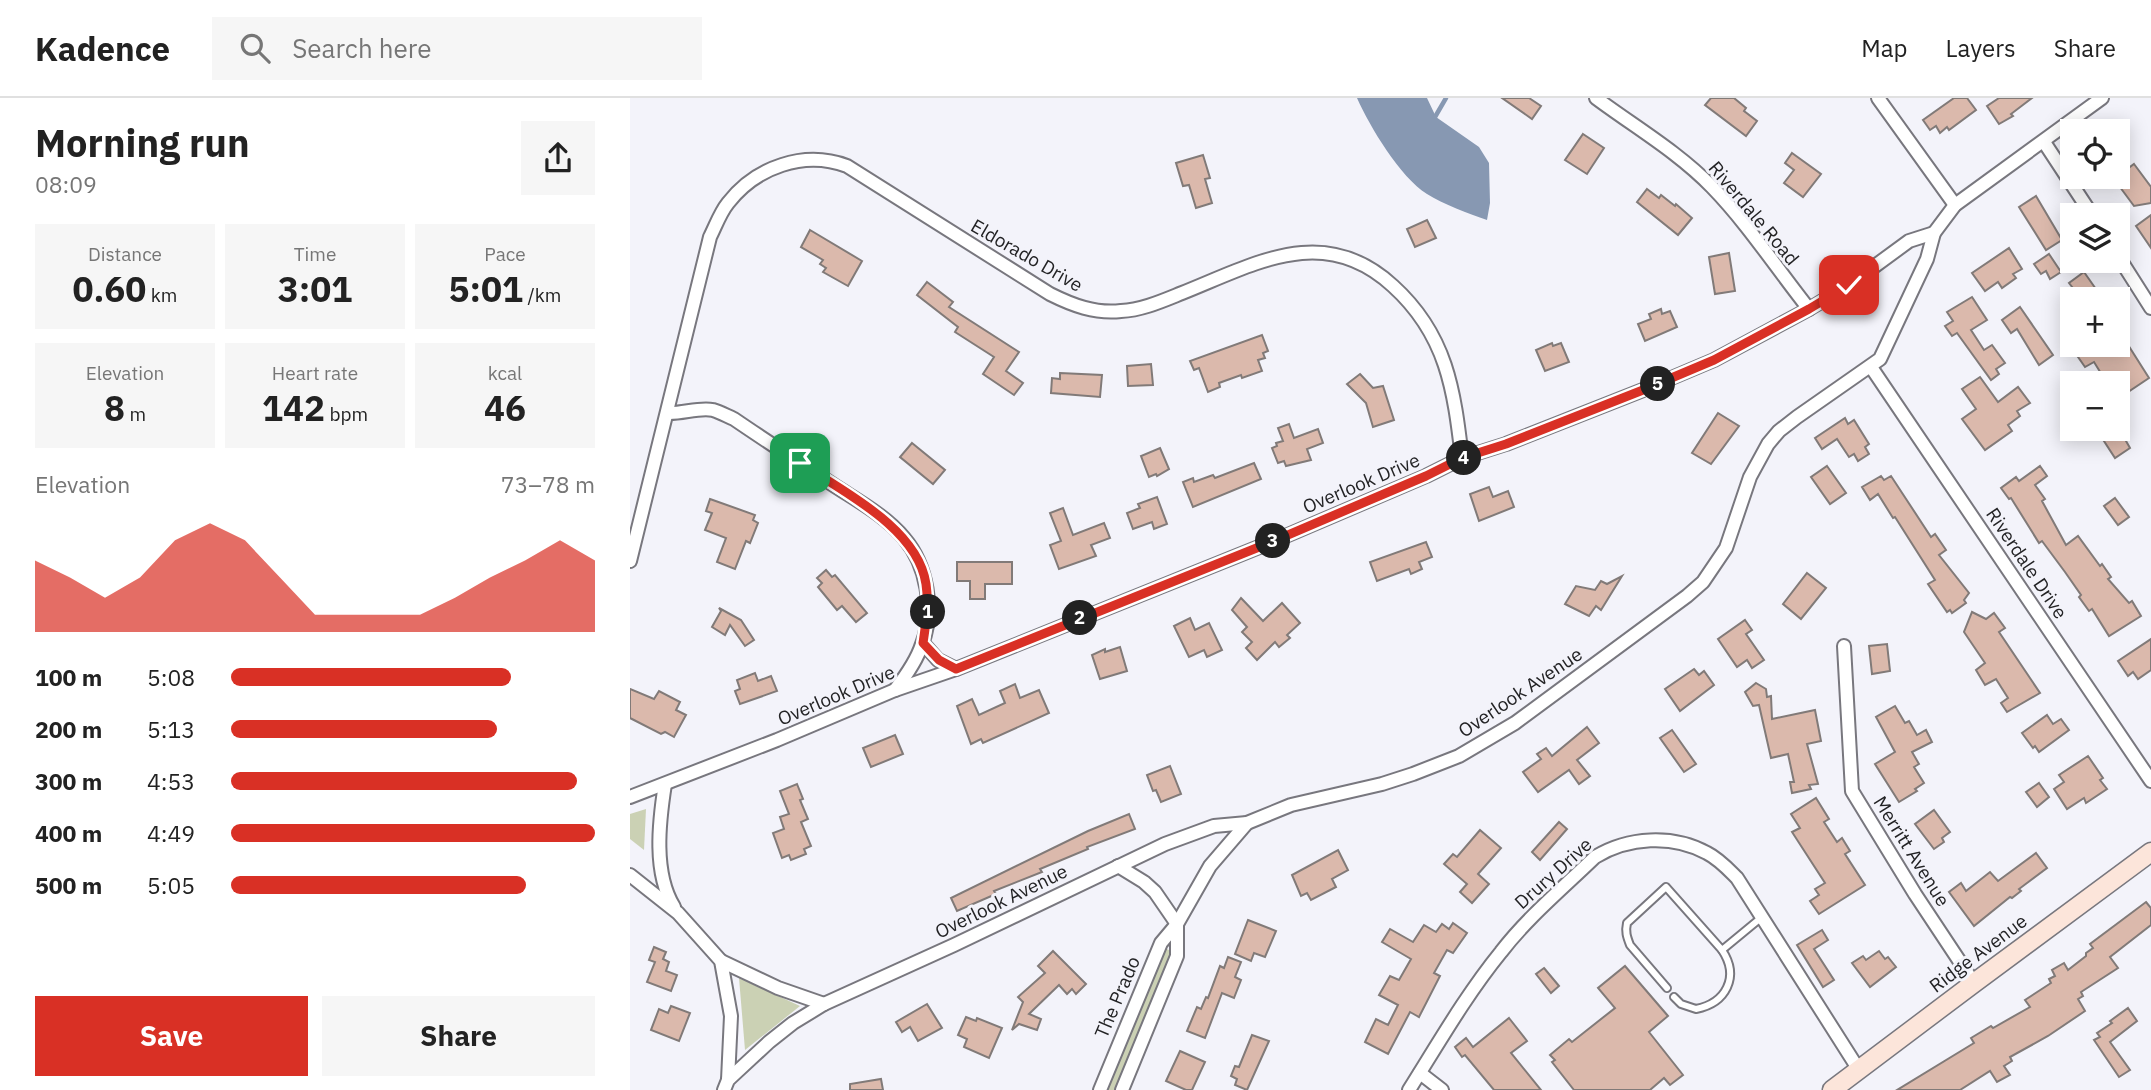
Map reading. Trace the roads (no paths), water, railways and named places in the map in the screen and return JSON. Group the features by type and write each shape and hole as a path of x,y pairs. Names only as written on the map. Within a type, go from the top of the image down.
{"street":[{"name":"Riverdale Road","path":"1596,98 1671,151 1711,186 1737,215 1809,309"},
{"path":"1878,98 1955,205"},
{"name":"Overlook Avenue","path":"726,1085 793,1023 824,1004 1118,866 1188,834 1214,826 1247,822 1291,805 1413,774 1459,756 1549,699 1703,582 1726,548 1750,477 1768,444 1797,417 1880,359 1927,259 1934,233 1955,205 2102,98"},
{"path":"2043,142 2084,203"},
{"name":"Eldorado Drive","path":"630,561 710,237 721,213 736,194 769,169 795,161 822,159 847,166 1049,294 1088,309 1118,312 1132,310 1160,302 1264,260 1295,252 1328,253 1366,265 1404,296 1428,327 1445,360 1462,458"},
{"name":"Overlook Drive","path":"630,797 1269,543 1462,458 1593,410 1714,360 1849,285 1909,241 1934,233"},
{"path":"2129,273 2151,308"},
{"name":"Riverdale Drive","path":"1871,367 2151,781"},
{"path":"667,413 681,414 705,409 734,419 890,524 904,538 923,570 928,611 923,643 895,690"},
{"path":"923,643 939,660 956,669"},
{"name":"Merritt Avenue","path":"1844,646 1852,791 1974,983"},
{"path":"665,784 659,820 661,871 667,895 678,913 721,961 778,988 824,1004"},
{"name":"The Prado","path":"1100,1090 1161,943 1177,924 1210,866 1247,822"},
{"name":"Drury Drive","path":"1409,1090 1477,984 1522,928 1595,857 1624,844 1661,840 1708,853 1737,878 1859,1070"},
{"name":"Ridge Avenue","path":"1832,1090 2151,852"},
{"path":"1118,866 1155,892 1177,924"},
{"path":"630,876 678,913"},
{"name":"The Prado","path":"1122,1090 1177,956 1177,924"},
{"path":"721,961 731,1017 726,1085"},
{"path":"1420,1073 1441,1090"}],"lane":[{"path":"1667,988 1626,937 1627,923 1666,887 1722,950 1729,960 1731,979 1716,1001 1696,1009 1681,1004 1674,997"},
{"path":"1722,950 1762,917"}],"water":[{"path":"1357,98 1427,98 1436,117 1479,147 1489,163 1490,203 1487,220 1427,194 1406,176 1387,151"}],"waterway":[{"path":"1435,117 1446,98"}]}
